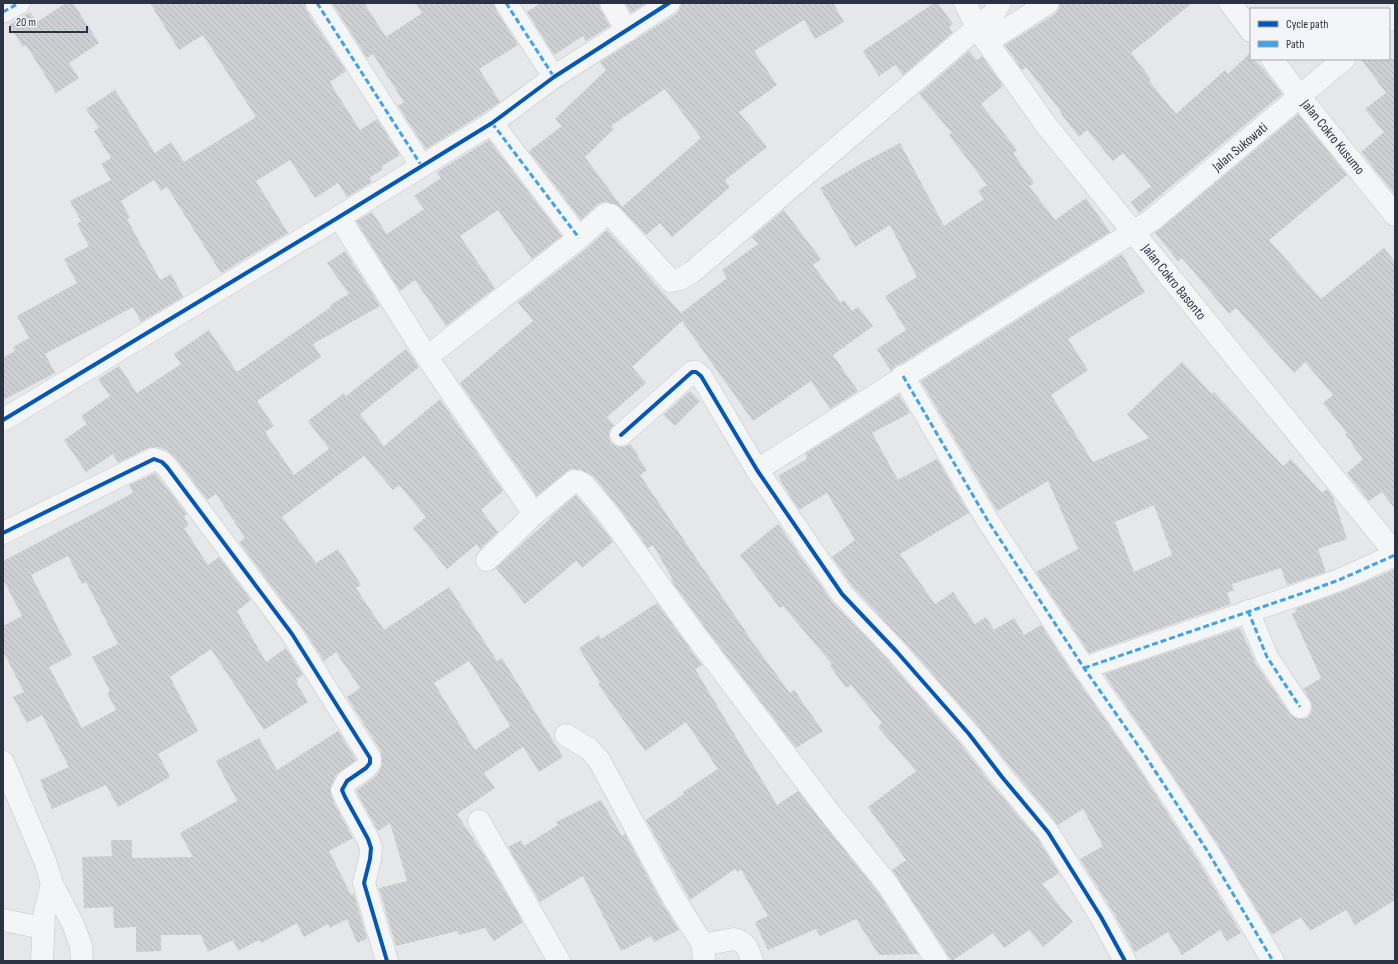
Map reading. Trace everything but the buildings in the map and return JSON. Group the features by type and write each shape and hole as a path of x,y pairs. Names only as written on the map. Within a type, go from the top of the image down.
{"street":[{"path":"3,12 18,3"},
{"path":"317,3 421,165"},
{"path":"506,3 554,77"},
{"path":"611,3 627,31"},
{"path":"3,420 340,217 492,122 554,77 669,3"},
{"name":"Jalan Cokro Basonto","path":"965,3 982,35 1046,125 1395,554"},
{"path":"982,35 1000,3"},
{"path":"426,357 579,238 606,214 611,215 671,281 680,280 691,273 982,35 1048,3"},
{"path":"1230,3 1250,30"},
{"name":"Jalan Cokro Kusumo","path":"1273,60 1300,97 1395,215"},
{"name":"Jalan Sukowati","path":"756,470 1152,220 1343,60"},
{"path":"492,122 579,238"},
{"path":"340,217 426,357 534,514"},
{"path":"621,434 692,372 696,372 701,376 756,470 842,594 897,652 969,734 1002,777 1048,832 1101,917 1125,961"},
{"path":"903,376 988,522 1208,852 1273,961"},
{"path":"3,533 154,459 162,462 168,468 292,634 370,758 370,763 366,768 347,781 342,790 368,838 371,848 370,860 364,883 388,961"},
{"path":"487,560 534,514 574,481 580,482 584,485 609,515 696,636 824,806 888,885 937,961"},
{"path":"1084,668 1338,580 1395,554"},
{"path":"1248,612 1267,657 1300,706"},
{"path":"566,735 589,749 599,760 704,954"},
{"path":"3,762 52,884 73,924 81,946 82,961"},
{"path":"479,821 559,961"},
{"path":"42,961 44,916 52,884"},
{"path":"3,920 43,928"},
{"path":"704,954 707,944 734,939 739,940 747,946 752,961"}],"marked path":[{"path":"3,12 19,3"},
{"path":"317,3 421,165"},
{"path":"506,3 554,77"},
{"path":"492,123 579,238"},
{"path":"903,376 988,521 1084,668 1142,751 1208,852 1273,961"},
{"path":"1084,668 1339,580 1395,555"},
{"path":"1248,611 1267,657 1300,707"}],"cycle path":[{"path":"3,420 492,123 554,77 669,3"},
{"path":"621,435 692,372 696,372 701,376 757,470 842,594 897,652 969,734 1002,777 1048,832 1101,917 1125,961"},
{"path":"3,533 154,459 162,462 167,467 292,634 370,758 370,763 366,768 347,781 342,790 368,839 371,848 364,883 387,961"}]}
